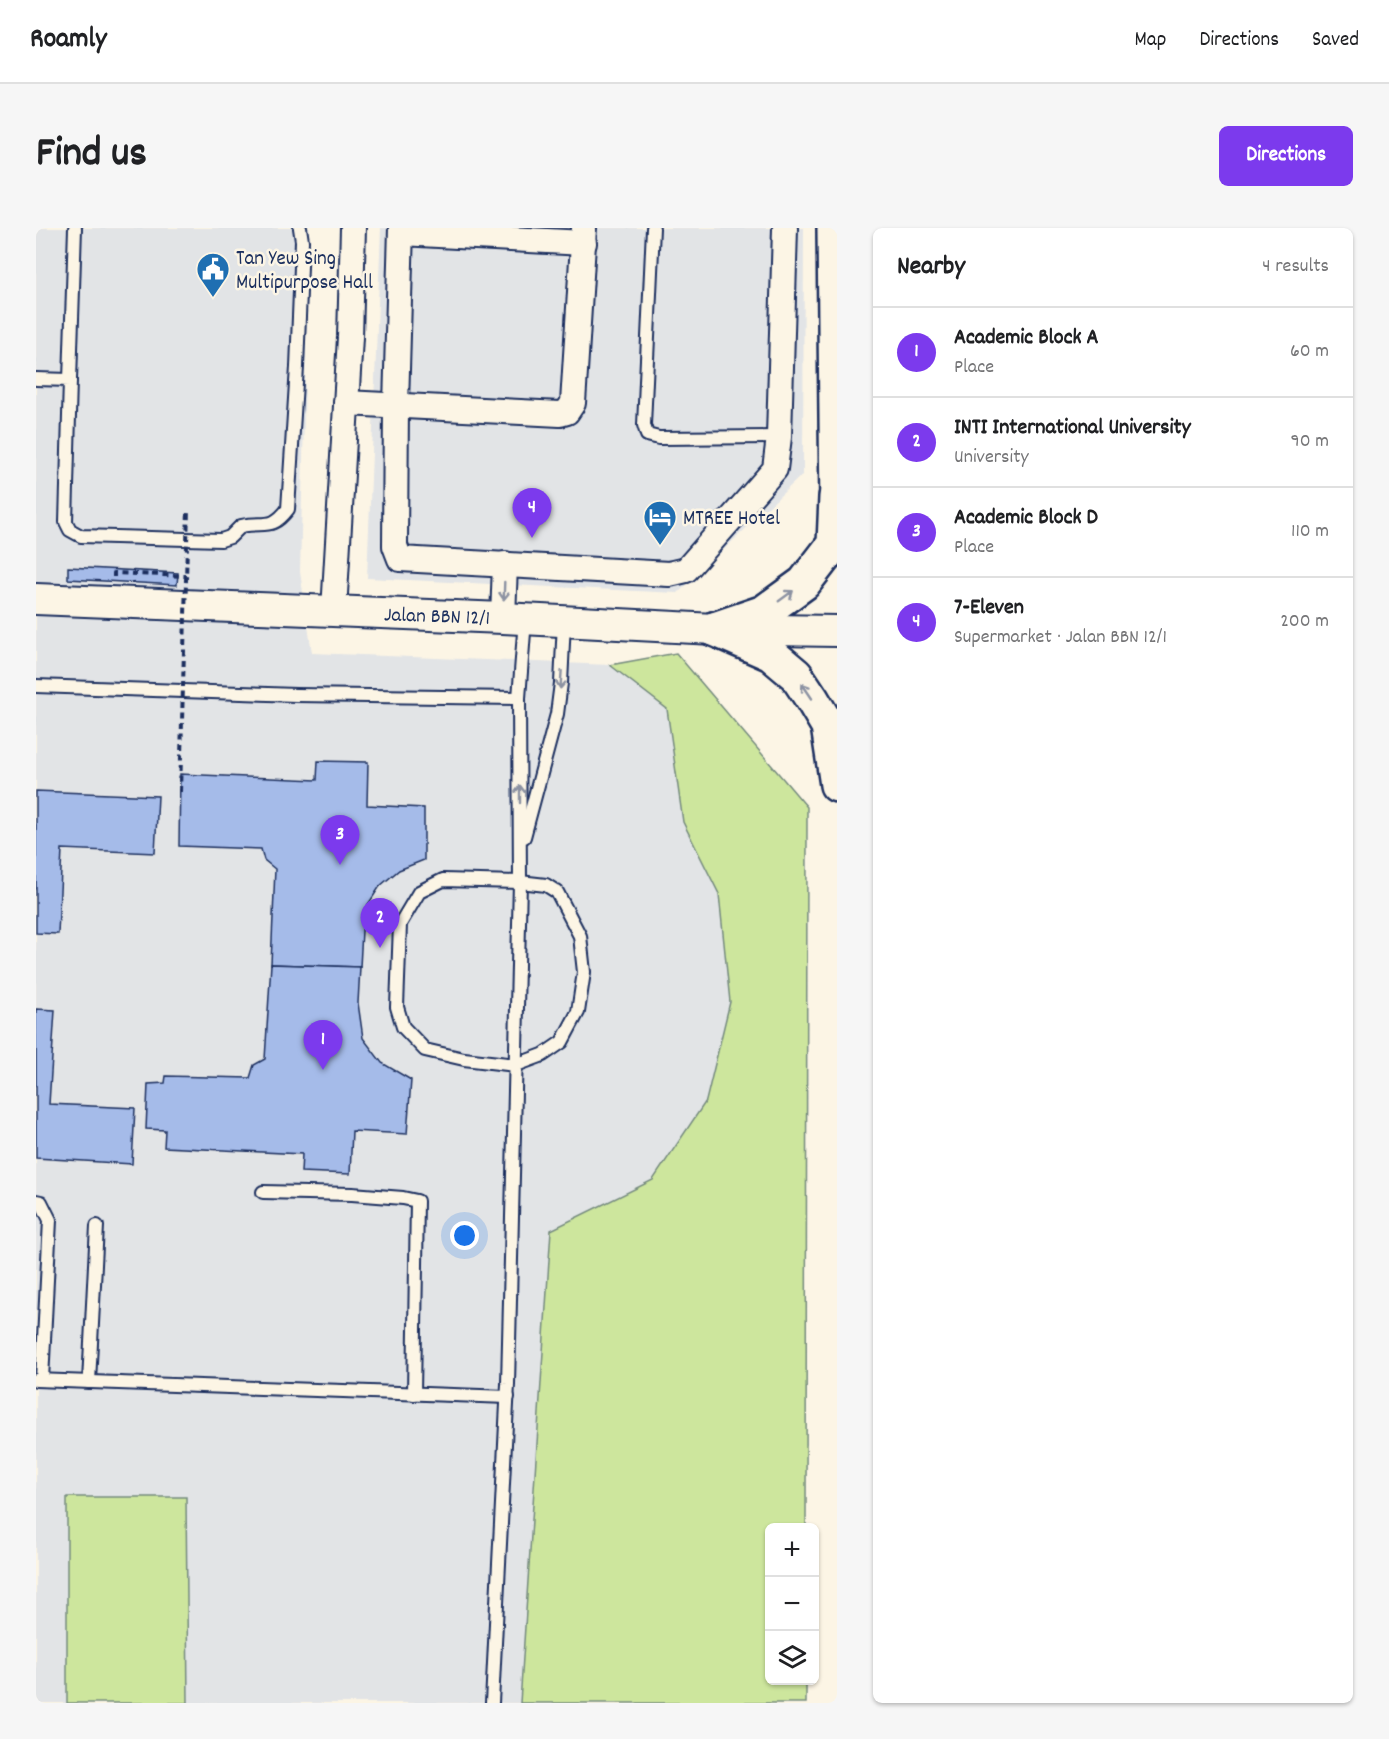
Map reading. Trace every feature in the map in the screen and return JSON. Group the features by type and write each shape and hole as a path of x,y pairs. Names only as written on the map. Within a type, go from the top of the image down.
{"main road":[{"path":"714,629 764,612 804,583 834,544 836,497 834,228"},
{"path":"836,497 837,509"},
{"path":"714,629 771,654 796,675 828,726 837,785"}],"street":[{"path":"334,611 353,228"},
{"path":"346,403 396,405 560,414 567,412 573,403 584,235 401,231 396,405 395,546 400,559 414,561 669,574 686,570 775,469 780,437 785,228"},
{"path":"505,564 514,619"},
{"name":"Jalan BBN 12/1","path":"36,599 714,629 837,631"}],"lane":[{"path":"75,228 66,522 70,530 81,536 221,540 230,537 241,526 272,524 280,519 288,509 297,367 302,241 300,228"},
{"path":"653,228 644,425 646,435 659,438 780,437"},
{"path":"36,379 70,381"},
{"path":"492,1703 508,1397 520,882 519,698 514,619"},
{"path":"520,852 557,714 564,621"},
{"path":"36,686 296,695 519,698"},
{"path":"443,880 520,882 546,885 557,892 579,936 584,972 578,1012 562,1042 543,1055 516,1065 464,1059 425,1050 403,1027 397,1007 400,924 419,892 443,880"},
{"path":"263,1192 352,1194 417,1201 414,1394"},
{"path":"36,1202 41,1202 50,1220 39,1380 508,1397"},
{"path":"89,1382 97,1226"}],"path":[{"path":"180,792 188,508"},
{"path":"114,573 186,576"}],"shaded area":[{"path":"36,228 309,228 300,572 312,653 610,665 667,709 683,822 719,894 730,1002 706,1101 653,1180 551,1231 520,1703 36,1703"},
{"path":"381,228 804,228 803,474 678,593 367,578"}],"green space":[{"path":"676,653 807,807 806,1523 765,1523 765,1685 806,1685 806,1703 520,1703 551,1230 653,1180 706,1101 730,1002 719,894 683,822 667,709 610,665"},
{"path":"67,1497 186,1497 188,1703 67,1703"}],"building":[{"path":"68,567 178,573 177,585 68,579"},
{"path":"318,761 368,762 367,805 424,808 424,860 399,870 380,886 367,906 362,931 360,967 271,964 275,869 264,860 261,849 179,846 180,774 317,780"},
{"path":"36,791 158,796 155,853 62,849 58,934 36,933"},
{"path":"271,964 360,967 358,1003 363,1038 382,1063 411,1080 407,1134 352,1131 350,1174 301,1172 302,1154 164,1147 165,1130 146,1129 148,1084 165,1083 166,1076 250,1078 254,1065 265,1059"},
{"path":"36,1009 55,1010 49,1104 135,1108 132,1164 36,1158"}],"place":[{"name":"Tan Yew Sing Multipurpose Hall","path":"213,298"},
{"name":"7-Eleven","path":"532,538"},
{"name":"MTREE Hotel","path":"660,546"},
{"name":"Academic Block D","path":"340,865"},
{"name":"INTI International University","path":"380,948"},
{"name":"Academic Block A","path":"323,1070"}]}
